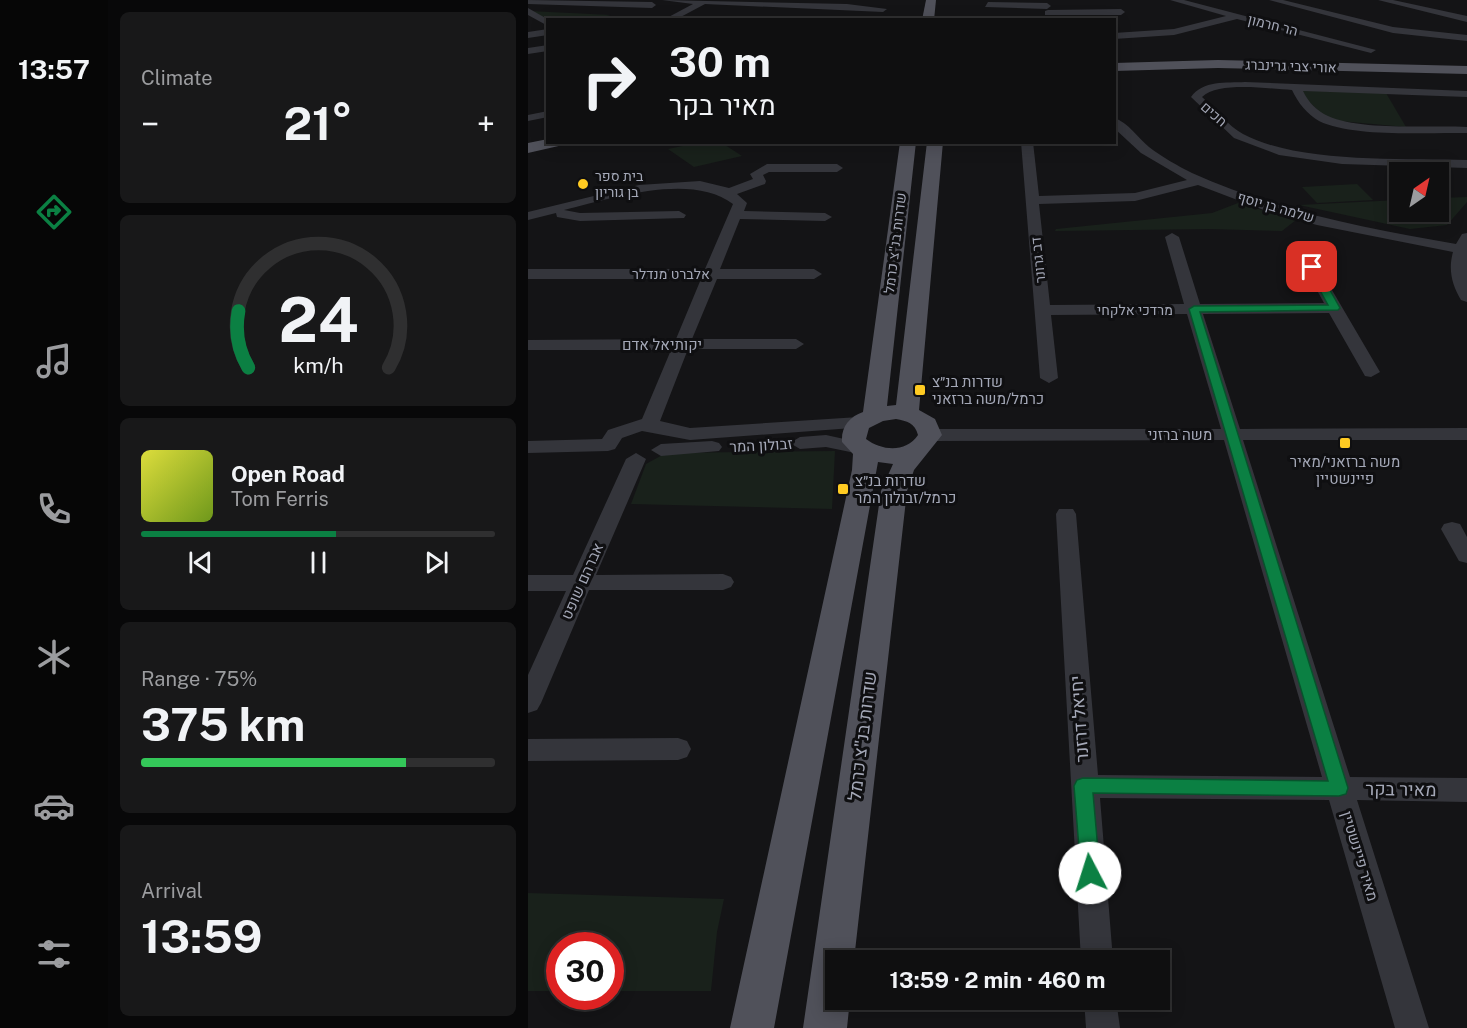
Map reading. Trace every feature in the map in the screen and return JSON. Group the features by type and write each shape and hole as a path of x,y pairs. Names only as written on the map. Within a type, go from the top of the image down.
{"main road":[{"path":"928,18 931,0"},
{"name":"אורי צבי גרינברג","path":"1116,60 1218,58 1467,64"},
{"name":"אורי צבי גרינברג","path":"1116,67 1218,64 1467,70"},
{"path":"528,140 546,136"},
{"path":"528,148 548,144"},
{"name":"שדרות בנ\"צ כרמל","path":"752,1028 862,481 865,435 908,144"},
{"name":"שדרות בנ\"צ כרמל","path":"907,414 935,144"},
{"path":"907,414 925,422 923,442 897,456 865,435 907,414"},
{"name":"שדרות בנ\"צ כרמל","path":"825,1028 894,491 902,469 923,442"}],"street":[{"path":"629,14 664,0 884,5"},
{"name":"הר חרמון","path":"1174,0 1371,50"},
{"path":"1273,0 1393,30 1467,38"},
{"path":"1382,0 1467,20"},
{"path":"671,18 706,1"},
{"path":"528,8 545,2 652,5"},
{"path":"758,16 778,2"},
{"path":"833,18 848,5"},
{"path":"988,5 1047,10 1121,12"},
{"path":"528,8 565,13"},
{"path":"528,8 546,30"},
{"path":"1116,36 1174,32 1236,16"},
{"path":"528,35 546,31"},
{"path":"528,51 546,48"},
{"name":"חכים","path":"1467,94 1218,86 1201,90 1196,96 1238,136 1283,152 1342,160 1467,164"},
{"path":"1296,87 1302,101 1328,120 1349,124 1467,130"},
{"path":"528,106 546,102"},
{"path":"528,106 538,116"},
{"name":"שלמה בן יוסף","path":"1116,123 1131,140 1160,162 1196,182 1250,201 1328,222 1463,243"},
{"name":"דב גרונר","path":"1027,144 1049,378"},
{"path":"729,193 760,181 756,174 767,168 837,168"},
{"path":"1033,200 1135,197 1196,182"},
{"path":"528,216 663,186 711,186 729,193 740,203 682,344 657,427"},
{"path":"553,210 567,216 580,217 678,215"},
{"path":"737,215 825,216"},
{"name":"מאיר פיינשטיין","path":"1172,237 1412,1028"},
{"path":"1463,243 1455,267 1467,297"},
{"path":"1300,247 1371,372"},
{"name":"אלברט מנדלר","path":"528,274 814,273"},
{"name":"מרדכי אלקחי","path":"1043,310 1335,308"},
{"name":"יקותיאל אדם","path":"528,345 796,344"},
{"path":"636,459 618,457 609,450 608,445 615,434 622,430 657,427 669,439 661,450"},
{"name":"זבולון המר","path":"657,427 690,434 865,435"},
{"name":"משה ברזני","path":"923,442 1232,434 1467,434"},
{"name":"זבולון המר","path":"636,459 661,450 826,441 865,435"},
{"path":"528,447 608,445"},
{"name":"אברהם שופט","path":"528,703 636,459"},
{"name":"יחיאל דרזנר","path":"1066,514 1083,786 1096,950"},
{"path":"1452,529 1467,556"},
{"path":"528,583 723,582"},
{"path":"528,750 678,749"},
{"name":"מאיר בקר","path":"1083,786 1467,790"},
{"path":"1101,1010 1103,1028"}],"shaded area":[{"path":"529,11 611,15 598,18 546,19"},
{"path":"1297,90 1386,93 1406,127 1328,120"},
{"path":"692,144 724,144 742,156 694,167 668,149"},
{"path":"1357,184 1373,200 1317,203 1302,187"},
{"path":"1467,197 1467,202 1447,225 1410,229 1299,205 1389,200 1389,222 1449,222 1449,198"},
{"path":"1238,203 1296,220 1282,231 1210,229 1055,231 1056,229 1212,213"},
{"path":"835,451 832,509 631,504 646,464 666,453"},
{"path":"528,893 724,899 717,932 711,991 624,991 624,932 546,932 546,991 528,991"}],"place":[{"name":"בית ספר בן גוריון","path":"583,184"},
{"name":"שדרות בנ״צ כרמל/משה ברזאני","path":"920,390"},
{"name":"משה ברזאני/מאיר פיינשטיין","path":"1345,443"},
{"name":"שדרות בנ״צ כרמל/זבולון המר","path":"843,489"}],"route":[{"path":"1090,873 1083,786 1339,788 1194,309 1335,308 1312,267"}]}
